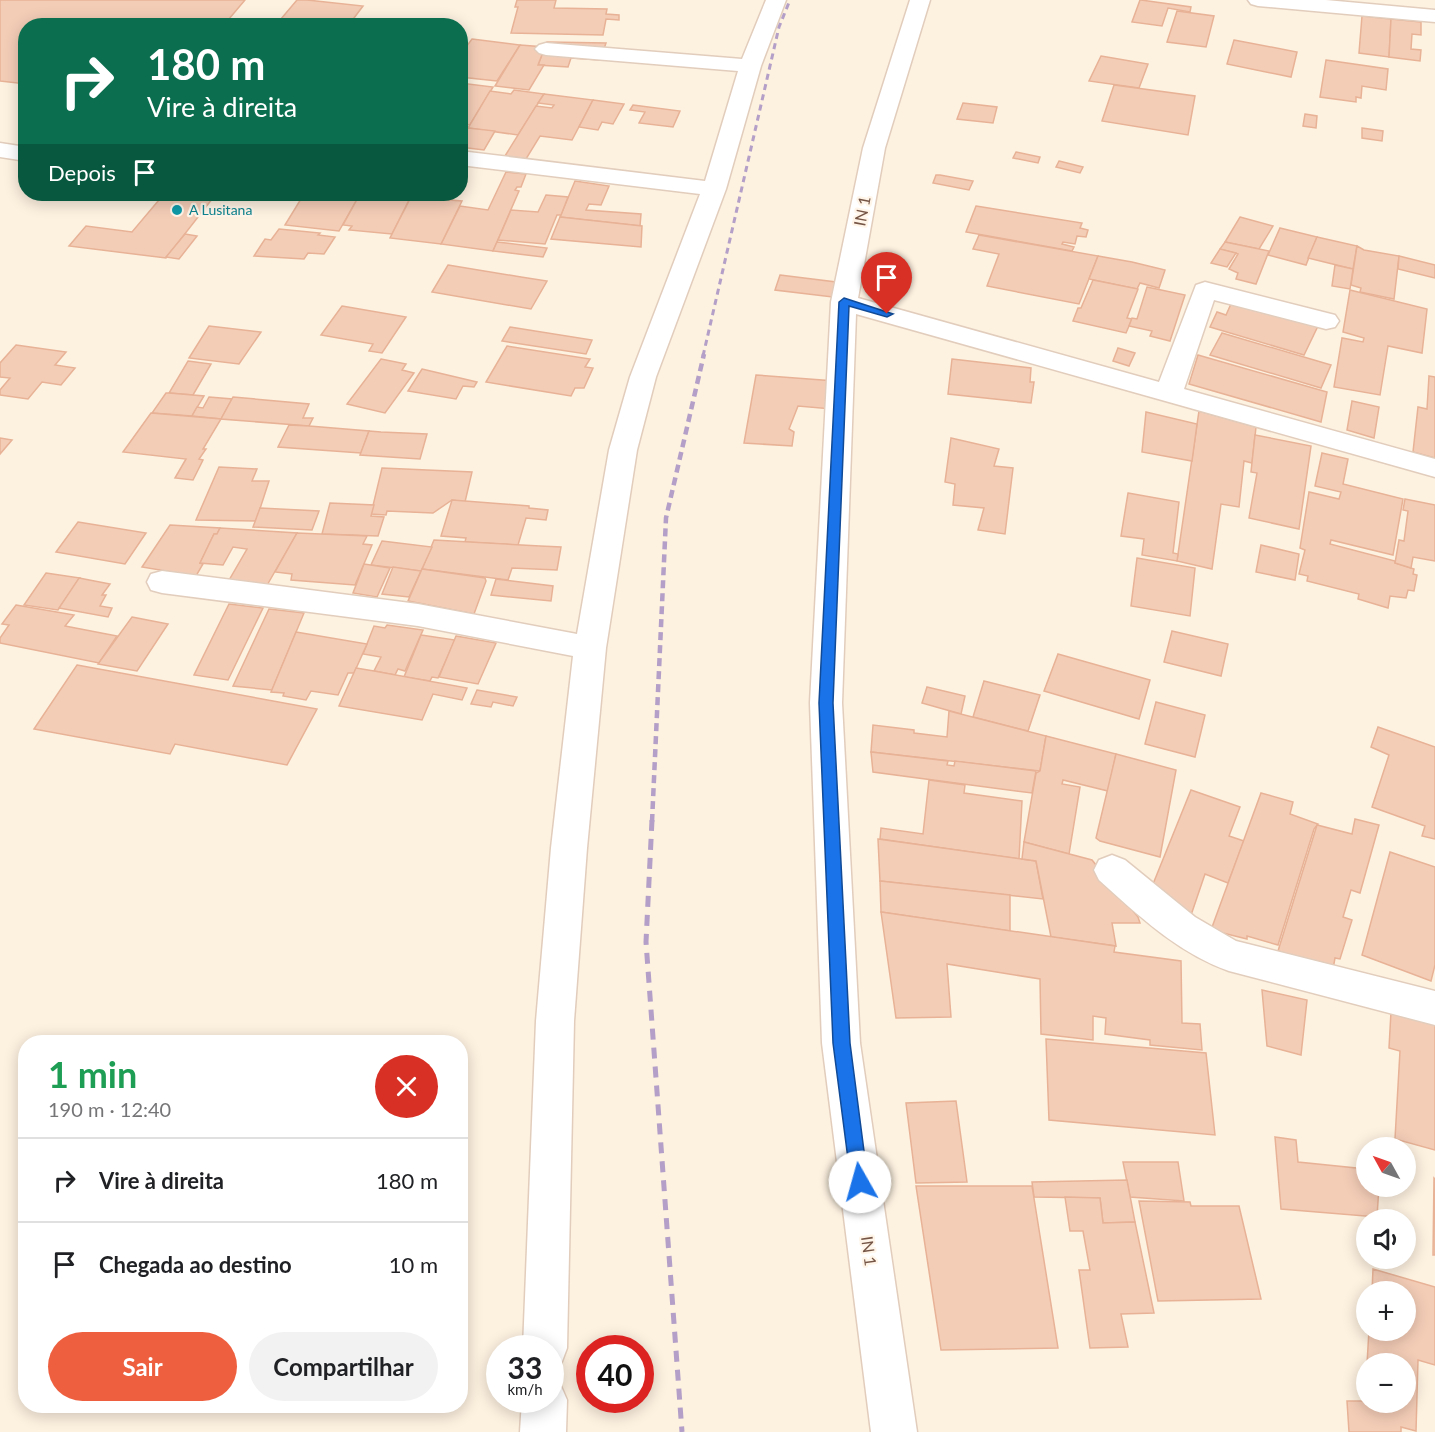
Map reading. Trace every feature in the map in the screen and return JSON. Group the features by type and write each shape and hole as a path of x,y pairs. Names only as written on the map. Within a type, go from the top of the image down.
{"street":[{"path":"545,1335 555,1021 569,848 590,648 623,450 640,388 714,189 750,66 776,0"},
{"name":"IN 1","path":"894,1432 842,1043 826,703 844,302 874,148 920,0"},
{"path":"1258,0 1435,16"},
{"path":"546,49 750,66"},
{"path":"0,150 18,153"},
{"path":"468,159 714,189"},
{"path":"1169,393 1205,290 1326,321"},
{"path":"844,302 1435,468"},
{"path":"162,582 418,615 590,648"},
{"path":"1112,870 1186,933 1204,945 1239,958 1435,1008"},
{"path":"543,1432 544,1413"}],"building":[{"path":"0,0 245,0 230,18 18,18 18,83 0,81"},
{"path":"297,0 363,6 354,18 282,18"},
{"path":"517,0 556,0 554,8 607,9 606,14 619,15 619,20 606,19 603,35 511,33 518,7 515,7"},
{"path":"1140,0 1191,7 1190,12 1168,8 1162,26 1132,22"},
{"path":"1177,11 1214,16 1206,47 1167,42"},
{"path":"1362,16 1391,19 1389,57 1359,53"},
{"path":"1391,19 1421,22 1421,35 1412,34 1411,49 1421,50 1420,61 1389,57"},
{"path":"472,39 520,45 497,81 468,78 468,44"},
{"path":"1234,40 1297,52 1291,77 1227,64"},
{"path":"547,42 606,43 600,60 571,58 568,67 538,65"},
{"path":"520,45 545,47 538,65 544,65 529,90 495,86"},
{"path":"1101,56 1148,64 1139,88 1089,81"},
{"path":"1326,60 1388,69 1386,90 1362,86 1361,98 1356,97 1356,102 1320,97"},
{"path":"468,84 493,87 470,125 468,125"},
{"path":"1114,85 1195,96 1188,135 1102,121"},
{"path":"514,90 544,94 518,135 468,128 490,91 511,94"},
{"path":"544,94 593,100 572,140 540,136 526,159 505,156 536,106 552,108 554,105 538,103"},
{"path":"593,100 624,104 613,124 602,122 598,130 579,127"},
{"path":"963,103 997,107 993,123 957,119"},
{"path":"633,105 680,111 673,127 639,123 645,112 630,110"},
{"path":"1305,114 1317,116 1316,128 1303,126"},
{"path":"468,128 495,131 484,150 468,148"},
{"path":"1362,128 1383,131 1382,141 1362,138"},
{"path":"1016,152 1040,157 1038,163 1013,158"},
{"path":"1059,161 1083,167 1080,173 1056,167"},
{"path":"506,172 526,174 521,187 515,190 519,191 493,251 441,244 460,206 488,210"},
{"path":"936,175 973,181 969,190 933,183"},
{"path":"575,181 609,186 601,205 589,204 586,210 641,214 640,226 560,217"},
{"path":"546,195 568,197 561,215 557,215 545,244 498,240 511,210 538,212"},
{"name":"A Lusitana","path":"158,201 211,201 166,258 69,246 86,226 132,232"},
{"path":"300,201 356,201 339,231 285,225"},
{"path":"356,201 408,201 392,234 349,230 352,226 343,225"},
{"path":"409,201 462,201 441,244 390,238"},
{"path":"976,206 1082,223 1080,228 1088,230 1086,237 1077,236 1075,244 1063,242 1062,244 1074,247 1072,251 966,232"},
{"path":"560,217 642,226 641,247 551,239"},
{"path":"1240,217 1273,226 1259,249 1225,242"},
{"path":"1280,228 1317,237 1306,265 1268,255"},
{"path":"279,229 320,233 318,235 335,237 324,254 308,253 304,259 254,256 265,239 271,240"},
{"path":"185,234 197,236 179,259 166,257"},
{"path":"979,235 1098,256 1079,304 987,286 999,254 973,249"},
{"path":"1317,237 1357,246 1353,269 1308,258"},
{"path":"497,242 547,248 543,257 493,251"},
{"path":"1225,242 1269,251 1256,284 1236,279 1238,273 1229,269 1238,254 1220,249"},
{"path":"1357,246 1364,250 1399,256 1394,299 1360,292 1361,288 1351,285"},
{"path":"1220,249 1236,253 1227,267 1211,263"},
{"path":"1098,256 1165,270 1159,288 1140,283 1137,289 1089,279"},
{"path":"1399,256 1435,265 1435,278 1398,269"},
{"path":"448,265 547,281 531,309 432,292"},
{"path":"1335,265 1353,269 1350,289 1332,286"},
{"path":"780,275 844,283 841,298 775,290"},
{"path":"1093,280 1138,289 1127,318 1132,319 1126,333 1073,321"},
{"path":"1147,287 1185,295 1170,341 1150,336 1152,331 1129,326 1132,318 1137,319"},
{"path":"1350,290 1427,309 1422,353 1388,346 1380,395 1334,387 1342,338 1363,342 1364,338 1343,332"},
{"path":"1231,304 1318,326 1304,355 1210,327 1217,312 1226,315"},
{"path":"342,306 406,317 382,353 369,351 373,344 321,335"},
{"path":"209,326 261,332 239,364 189,358"},
{"path":"510,327 592,340 586,354 502,341"},
{"path":"1222,333 1331,365 1321,388 1210,355"},
{"path":"16,345 66,352 55,365 75,368 61,385 42,382 28,399 0,395 0,390 10,378 0,377 0,363"},
{"path":"507,346 590,359 585,367 593,368 584,388 575,388 571,396 486,382"},
{"path":"1118,348 1135,353 1129,366 1113,361"},
{"path":"1198,355 1327,392 1321,422 1189,384"},
{"path":"381,359 406,364 402,370 414,373 385,413 347,404"},
{"path":"952,359 1031,368 1030,382 1034,382 1031,403 948,394"},
{"path":"188,361 211,364 193,395 169,393"},
{"path":"422,369 477,382 474,387 463,386 456,399 408,391"},
{"path":"756,375 835,381 832,409 798,406 789,429 794,432 792,446 744,443"},
{"path":"1429,376 1435,377 1435,458 1413,452 1418,407 1427,409"},
{"path":"166,393 204,396 192,416 152,413"},
{"path":"209,397 232,399 221,419 192,416 197,407 203,408"},
{"path":"233,397 309,404 303,418 313,418 309,426 221,419"},
{"path":"1352,401 1379,407 1374,438 1347,430"},
{"path":"1199,411 1256,427 1252,463 1244,461 1239,507 1221,504 1212,569 1177,561"},
{"path":"1146,412 1197,424 1192,461 1142,452"},
{"path":"151,413 221,419 203,449 206,449 199,459 203,460 193,480 175,478 186,459 123,452"},
{"path":"289,425 369,431 361,453 278,447"},
{"path":"369,431 427,434 420,459 360,455"},
{"path":"1255,435 1311,446 1299,529 1249,518 1257,473 1251,472"},
{"path":"0,438 12,440 0,454"},
{"path":"951,438 999,449 994,466 1013,468 1005,534 978,530 984,508 953,505 955,484 945,482"},
{"path":"1322,453 1348,459 1343,484 1403,499 1393,555 1331,540 1330,544 1395,561 1395,563 1414,569 1413,574 1417,575 1414,591 1408,590 1406,598 1390,596 1388,608 1358,599 1359,594 1307,581 1308,576 1299,574 1305,550 1300,548 1309,492 1339,499 1341,492 1315,486"},
{"path":"219,467 257,469 252,481 269,481 256,521 196,520"},
{"path":"382,468 472,472 465,502 452,500 433,513 387,511 386,515 371,514"},
{"path":"1128,493 1179,502 1173,553 1178,554 1177,561 1142,555 1144,539 1121,536"},
{"path":"1405,499 1435,505 1435,561 1413,557 1411,568 1395,563 1399,540 1404,541 1408,511 1403,510"},
{"path":"452,500 529,506 529,508 548,510 546,520 526,518 518,545 465,542 466,538 441,536"},
{"path":"330,503 374,505 371,516 384,517 378,536 322,534"},
{"path":"260,508 319,511 312,530 253,527"},
{"path":"78,522 146,533 125,564 56,552"},
{"path":"170,525 220,528 217,534 214,534 196,576 142,567"},
{"path":"220,528 297,533 266,587 228,582 247,549 233,547 223,565 200,563 214,534 217,534"},
{"path":"297,533 367,536 363,544 372,545 355,585 291,580 292,574 275,572"},
{"path":"434,540 561,547 557,570 512,568 508,580 422,569"},
{"path":"382,541 432,547 421,571 371,565"},
{"path":"1261,545 1299,554 1295,580 1256,572"},
{"path":"1137,558 1195,568 1190,616 1131,606"},
{"path":"364,564 390,568 377,597 353,593"},
{"path":"393,567 421,571 409,597 382,594"},
{"path":"422,569 485,578 486,581 474,614 408,601"},
{"path":"46,573 80,578 58,610 24,605"},
{"path":"79,578 110,584 102,595 106,595 100,606 112,608 108,617 59,608"},
{"path":"496,579 553,586 551,601 491,595"},
{"path":"229,604 263,608 228,680 194,675"},
{"path":"16,605 74,615 65,626 117,636 99,663 0,643 0,638 9,625 2,624"},
{"path":"269,609 304,613 272,690 233,686"},
{"path":"132,617 168,624 137,671 98,664"},
{"path":"387,625 423,630 405,671 398,669 395,675 374,671 381,657 363,654 374,626 385,628"},
{"path":"1172,631 1228,644 1221,676 1164,662"},
{"path":"296,632 367,644 354,673 348,673 338,695 311,691 306,700 283,696 284,693 271,692"},
{"path":"421,635 455,640 438,678 432,677 430,681 404,677"},
{"path":"456,636 496,643 478,684 439,677"},
{"path":"1058,654 1150,680 1139,719 1044,691"},
{"path":"77,665 317,709 287,765 175,744 170,754 34,729"},
{"path":"356,668 467,688 462,700 433,694 422,720 339,706"},
{"path":"984,681 1040,695 1028,731 973,717"},
{"path":"927,687 965,696 961,714 922,703"},
{"path":"477,690 517,697 513,706 493,702 491,707 471,704"},
{"path":"1156,702 1205,715 1195,757 1145,744"},
{"path":"949,711 1046,736 1040,771 871,752 873,725 947,737"},
{"path":"1378,727 1435,747 1435,839 1422,836 1425,826 1372,807 1389,755 1371,747"},
{"path":"1046,736 1116,754 1108,791 1063,780 1062,784 1080,787 1069,854 1024,842 1036,773 1040,771"},
{"path":"871,752 948,761 947,765 954,766 955,761 1036,771 1032,793 873,772"},
{"path":"1116,754 1176,770 1160,857 1096,838"},
{"path":"929,780 965,785 964,793 1022,801 1019,859 880,839 881,828 923,834"},
{"path":"1191,790 1240,807 1229,836 1244,841 1228,883 1205,874 1189,921 1149,894"},
{"path":"1261,793 1293,802 1290,814 1318,824 1314,829 1278,945 1247,936 1247,939 1211,930"},
{"path":"1355,819 1379,825 1360,893 1351,890 1343,917 1352,920 1340,959 1335,958 1333,969 1278,951 1317,825 1352,834"},
{"path":"878,839 1036,861 1043,899 880,881"},
{"path":"1024,842 1092,860 1138,917 1140,923 1112,923 1116,946 1051,937 1036,861 1022,859"},
{"path":"1390,852 1435,867 1435,965 1431,981 1362,955"},
{"path":"880,881 1010,895 1010,931 881,912"},
{"path":"881,912 1115,946 1114,952 1181,961 1182,1023 1200,1024 1202,1050 1150,1045 1150,1040 1105,1034 1106,1018 1093,1016 1093,1040 1041,1034 1040,979 947,964 951,1017 896,1018"},
{"path":"1262,990 1307,1000 1301,1055 1267,1046"},
{"path":"1391,1012 1435,1024 1435,1150 1416,1145 1416,1137 1395,1137 1400,1051 1389,1048"},
{"path":"1046,1039 1206,1053 1215,1135 1049,1120"},
{"path":"956,1101 967,1182 916,1183 906,1103"},
{"path":"1275,1137 1296,1140 1298,1162 1356,1168 1356,1197 1378,1197 1378,1209 1356,1209 1356,1215 1281,1209"},
{"path":"1123,1162 1178,1162 1184,1201 1130,1197"},
{"path":"1434,1178 1435,1255 1433,1255"},
{"path":"1127,1180 1135,1222 1103,1223 1100,1198 1034,1197 1032,1182"},
{"path":"916,1186 1032,1186 1058,1348 941,1350"},
{"path":"1065,1197 1100,1198 1103,1223 1135,1222 1154,1313 1121,1314 1128,1347 1090,1348 1079,1270 1090,1270 1083,1231 1070,1231"},
{"path":"1139,1201 1190,1202 1191,1206 1239,1206 1261,1299 1158,1301"},
{"path":"1373,1269 1414,1281 1372,1281"},
{"path":"1416,1281 1435,1287 1435,1365 1418,1360 1416,1431 1401,1427 1401,1432 1349,1432 1347,1401 1356,1401 1356,1413 1416,1413 1416,1353 1368,1353 1368,1341 1416,1341"}],"railway":[{"path":"703,356 779,27 790,0"},
{"path":"652,822 666,518 704,354"},
{"path":"652,820 646,942 682,1432"}],"place":[{"name":"A Lusitana","path":"177,210"}],"route":[{"path":"860,1182 842,1043 826,703 844,302 887,314"}]}
